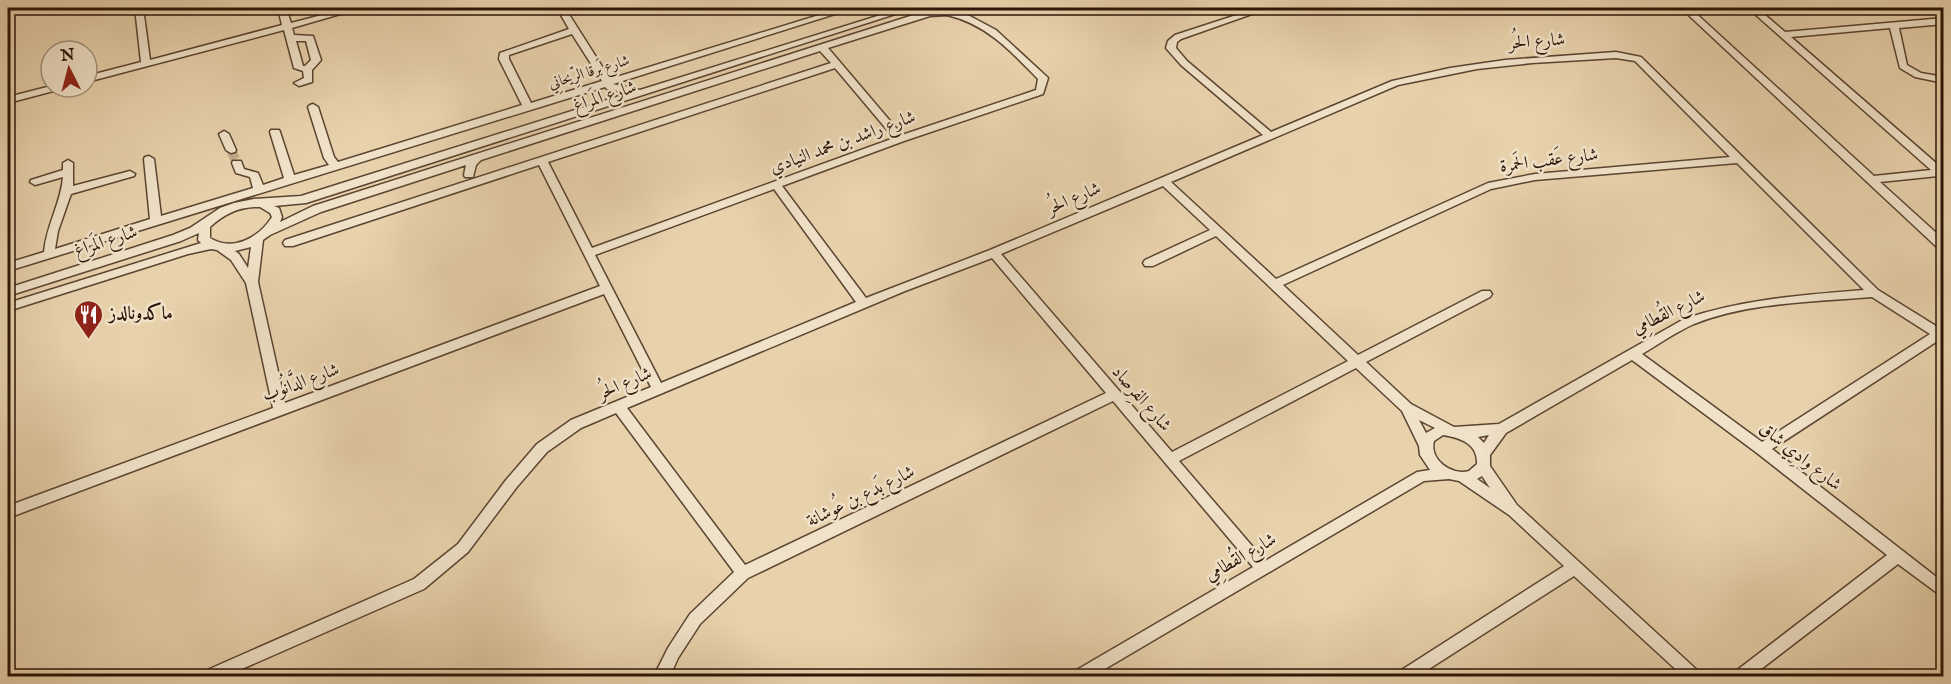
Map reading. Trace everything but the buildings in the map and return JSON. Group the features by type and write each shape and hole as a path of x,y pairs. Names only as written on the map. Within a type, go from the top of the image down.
{"street":[{"path":"139,8 146,63"},
{"path":"282,8 293,38 299,68 307,69"},
{"path":"99,76 357,8"},
{"path":"561,8 609,85 638,93"},
{"name":"شارع بَرقا الرِّيحانِي","path":"8,267 528,107 609,85 850,8"},
{"name":"شارع المَراغ","path":"8,292 177,238 242,204 302,200 910,8"},
{"name":"شارع راشد بن محمد النيادي","path":"590,253 900,140 1040,92 1043,78 1001,38 977,21 940,8"},
{"name":"شارع المَراغ","path":"8,308 187,250 240,246 317,209 912,17 984,8"},
{"name":"شارع راشد بن محمد النيادي","path":"984,8 987,17 1001,38"},
{"path":"1265,8 1178,37 1173,40 1171,48 1184,63 1269,135"},
{"path":"1685,8 1944,247"},
{"path":"1752,8 1941,174"},
{"path":"1784,35 1944,21"},
{"path":"1894,26 1904,66 1918,75 1944,80"},
{"path":"528,107 504,59 505,53 575,30"},
{"path":"293,38 310,38 316,60 307,69"},
{"path":"821,46 900,140"},
{"name":"شارع الحُر","path":"210,676 419,584 463,548 511,484 542,448 576,424 864,304 994,253 1395,83 1438,71 1479,64 1624,55 1644,63 1874,293 1941,335"},
{"path":"289,243 471,179 542,160 835,65"},
{"path":"299,83 309,80 307,69"},
{"path":"600,105 609,85"},
{"path":"8,100 39,92"},
{"path":"313,107 329,158 336,166"},
{"path":"274,132 290,180"},
{"path":"224,134 231,150"},
{"path":"471,179 471,164 477,158"},
{"path":"148,159 156,222"},
{"name":"شارع عَقب الحَمرة","path":"1275,284 1488,186 1535,177 1741,159"},
{"path":"542,160 658,389"},
{"path":"237,163 240,171 254,175 259,190"},
{"path":"35,182 69,168 69,191 49,237 49,254"},
{"path":"445,168 461,170 471,179"},
{"path":"69,191 130,174"},
{"path":"1871,180 1941,174"},
{"path":"1164,180 1407,408 1475,441 1514,511"},
{"path":"776,185 864,304"},
{"path":"252,282 263,236 277,217 270,206 262,203"},
{"path":"212,219 203,233 204,240 235,257 252,282 280,410"},
{"path":"1149,263 1218,231"},
{"name":"شارع الفِرصاد","path":"994,253 1262,568"},
{"name":"شارع الدَّانُوب","path":"8,512 608,288"},
{"name":"شارع القُطامِي","path":"1456,431 1500,429 1632,352 1688,322 1718,310 1744,305 1874,293"},
{"path":"1170,460 1486,294"},
{"path":"1762,449 1941,335"},
{"name":"شارع وادِي شاق","path":"1632,352 1762,449 1944,592"},
{"name":"شارع بَدع بن عُوشانة","path":"662,676 673,653 695,619 743,573 1114,395"},
{"path":"618,405 743,573"},
{"path":"1407,408 1431,463 1448,474 1463,477 1472,476 1484,460"},
{"name":"شارع القُطامِي","path":"1484,460 1500,429"},
{"path":"1422,476 1426,450 1433,433 1456,431"},
{"name":"شارع القُطامِي","path":"1080,676 1422,476 1448,474"},
{"path":"1463,477 1514,511 1693,676"},
{"path":"1741,676 1897,556"},
{"path":"1405,676 1574,568"}],"tunnel":[{"path":"231,150 237,163"}],"place":[{"name":"ماكدونالدز","path":"88,340"}]}
